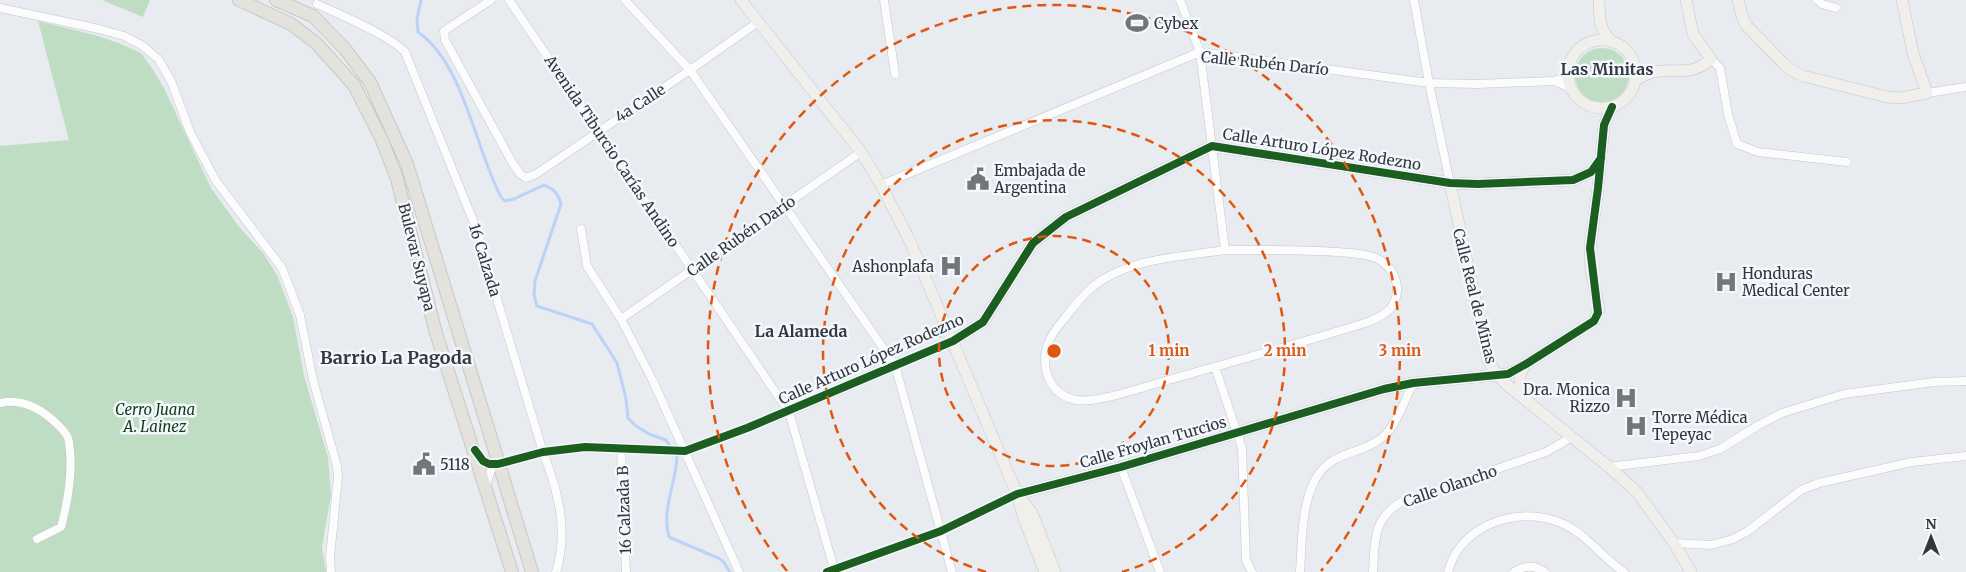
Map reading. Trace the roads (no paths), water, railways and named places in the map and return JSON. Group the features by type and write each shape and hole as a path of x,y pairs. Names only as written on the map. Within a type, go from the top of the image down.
{"main road":[{"name":"Bulevar Suyapa","path":"238,0 297,29 316,43 354,85 382,140 397,179 436,333 475,450 512,572"},
{"name":"Bulevar Suyapa","path":"276,0 316,7 370,82 407,164 532,572"}],"street":[{"name":"4a Calle","path":"491,0 444,31 445,40 520,174 526,178 536,174 758,22"},
{"name":"Avenida Tiburcio Carías Andino","path":"509,0 789,412 832,571"},
{"path":"625,0 690,70 895,366 952,572"},
{"path":"884,0 895,74"},
{"path":"1180,0 1200,52 1225,250"},
{"name":"Calle Real de Minas","path":"1414,0 1429,83 1488,360 1498,376 1610,467 1637,492 1674,542 1688,571"},
{"path":"1590,43 1597,34 1600,24 1599,0"},
{"path":"1686,0 1693,34 1720,68 1728,114 1737,144 1758,152 1847,162"},
{"path":"1738,0 1746,25 1791,70 1815,80 1887,98 1901,98 1966,87"},
{"path":"1817,0 1822,4 1836,8"},
{"path":"1902,0 1913,53 1927,93"},
{"path":"745,1 758,22 861,152 909,239 1018,494 1024,519 1045,572"},
{"name":"16 Calzada","path":"316,7 388,39 405,52 474,223 543,452 556,488 560,513 561,541 556,572"},
{"path":"0,8 124,36 143,46 159,60 172,83 190,132 216,181 282,268 300,315 313,380 337,466 338,477 330,557 331,572"},
{"path":"1595,107 1612,106 1628,97 1636,80 1636,70 1633,61 1625,49 1612,42 1604,34 1600,24"},
{"path":"1554,81 1563,78 1568,72 1575,55 1581,48 1590,43 1612,42"},
{"name":"Calle Rubén Darío","path":"880,184 1200,52 1429,83 1477,84 1554,81 1571,88"},
{"path":"1633,61 1642,68 1654,72 1678,72 1701,68 1711,59"},
{"path":"1568,72 1571,88 1581,100 1595,107 1604,125"},
{"path":"1636,80 1654,72"},
{"path":"1596,202 1604,125 1612,106"},
{"name":"Calle Arturo López Rodezno","path":"498,464 543,452 585,447 677,450 789,412 953,341 983,322 1033,243 1045,232 1066,217 1212,146 1450,183 1478,184 1573,180 1589,183 1594,190 1596,202"},
{"name":"Calle Rubén Darío","path":"621,319 861,152"},
{"name":"Calle Arturo López Rodezno","path":"1573,180 1591,172 1601,158"},
{"name":"Calle Froylan Turcios","path":"832,571 941,531 1018,494 1121,467 1384,389 1413,383 1498,376 1513,372 1594,321 1597,317 1599,309 1591,270 1590,248 1596,202"},
{"path":"581,229 587,266 621,319 653,381 677,450 739,572"},
{"path":"1225,250 1308,250 1358,254 1378,259 1389,268 1395,279 1397,290 1395,302 1384,316 1311,340 1215,366 1088,401 1064,396 1055,390 1046,369 1045,355 1048,343 1055,330 1088,290 1108,276 1144,264 1225,250"},
{"path":"1526,364 1521,371 1519,379 1521,388 1528,401"},
{"path":"1215,366 1242,448 1246,560 1252,572"},
{"path":"1610,467 1699,456 1720,449 1782,413 1844,394 1934,382 1966,381"},
{"path":"1300,572 1307,504 1316,478 1325,467 1339,456 1372,446 1385,435 1396,419 1413,383"},
{"path":"0,403 21,403 49,415 62,428 69,440 67,496 61,527 37,539"},
{"name":"Calle Olancho","path":"1373,572 1377,529 1391,509 1401,502 1546,452 1572,438"},
{"name":"16 Calzada B","path":"621,448 626,572"},
{"path":"475,450 482,461 489,464 498,464"},
{"path":"1674,542 1711,545 1733,539 1748,531 1801,490 1819,483 1912,462 1966,456"},
{"path":"486,485 491,470 498,464"},
{"path":"1121,467 1160,572"},
{"path":"1018,494 1032,513 1055,572"},
{"path":"1448,572 1460,546 1470,536 1494,522 1522,515 1551,520 1579,533 1624,572"},
{"path":"1514,572 1522,567 1531,566 1545,572"}],"waterway":[{"path":"421,0 417,19 418,32 434,46 447,64 458,85 501,197 505,201 514,199 544,185 555,192 560,200 561,204 535,281 534,295 537,306 592,324 617,363 626,399 628,418 636,426 649,434 666,440 677,457 668,507 667,527 669,537 718,558 723,561 730,572"}],"place":[{"name":"Cybex","path":"1137,23"},
{"name":"Embajada de Argentina","path":"978,179"},
{"name":"Ashonplafa","path":"951,266"},
{"name":"Honduras Medical Center","path":"1726,282"},
{"name":"Dra. Monica Rizzo","path":"1626,398"},
{"name":"Torre Médica Tepeyac","path":"1636,426"},
{"name":"5118","path":"424,464"}],"district":[{"name":"Las Minitas","path":"1607,69"},
{"name":"La Alameda","path":"801,331"},
{"name":"Barrio La Pagoda","path":"396,357"}],"park label":[{"name":"Cerro Juana A. Lainez","path":"155,418"}]}
